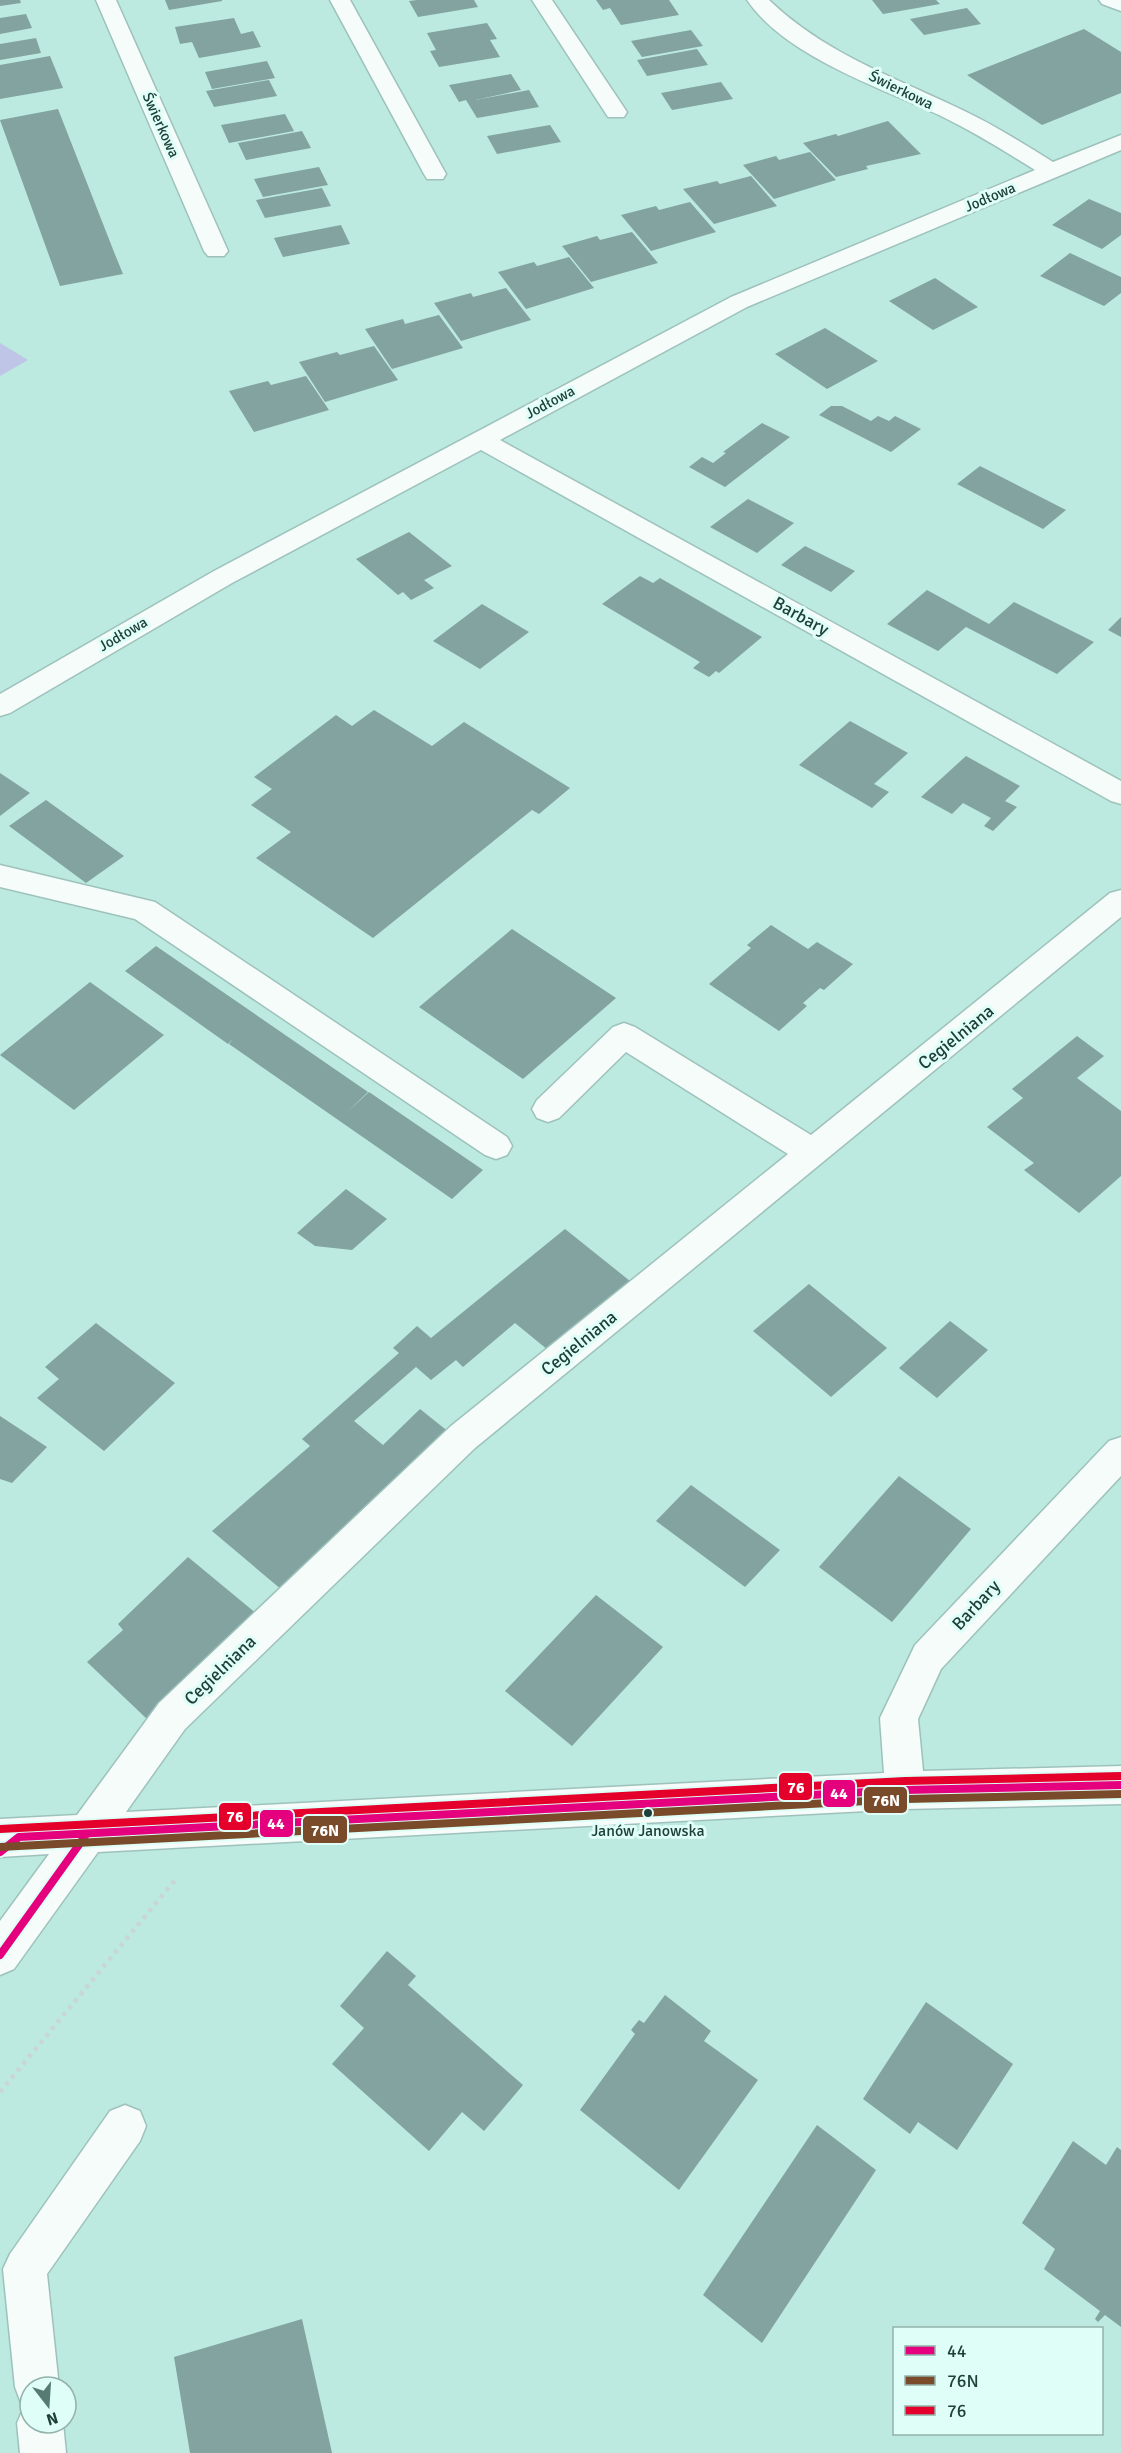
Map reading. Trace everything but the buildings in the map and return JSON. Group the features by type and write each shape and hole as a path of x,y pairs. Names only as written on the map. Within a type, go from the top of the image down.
{"street":[{"name":"Świerkowa","path":"106,0 216,251"},
{"path":"340,0 435,174"},
{"path":"542,0 616,112"},
{"name":"Świerkowa","path":"757,0 773,17 802,40 974,124 1052,171"},
{"path":"1108,0 1121,5"},
{"name":"Jodłowa","path":"0,706 223,577 739,302 1121,142"},
{"name":"Barbary","path":"480,439 1121,794"},
{"path":"0,876 144,910 496,1146"},
{"name":"Cegielniana","path":"0,1955 172,1716 463,1437 1121,901"},
{"path":"549,1109 624,1035 813,1153"},
{"name":"Barbary","path":"905,1790 898,1718 928,1657 1121,1452"},
{"path":"6,1842 86,1835 905,1790 1121,1785"},
{"path":"36,2375 25,2269 125,2126"},
{"path":"41,2435 43,2453"}],"path":[{"path":"0,2092 181,1872"}],"shaded area":[{"path":"0,343 28,360 0,376"}],"transit line":[{"name":"76","path":"0,1829 905,1781 1121,1776"},
{"name":"44","path":"0,1852 19,1837 905,1790 1121,1785"},
{"name":"76N","path":"0,1847 905,1799 1121,1794"},
{"name":"44","path":"0,1955 86,1835"}],"place":[{"name":"Janów Janowska","path":"648,1813"}]}
